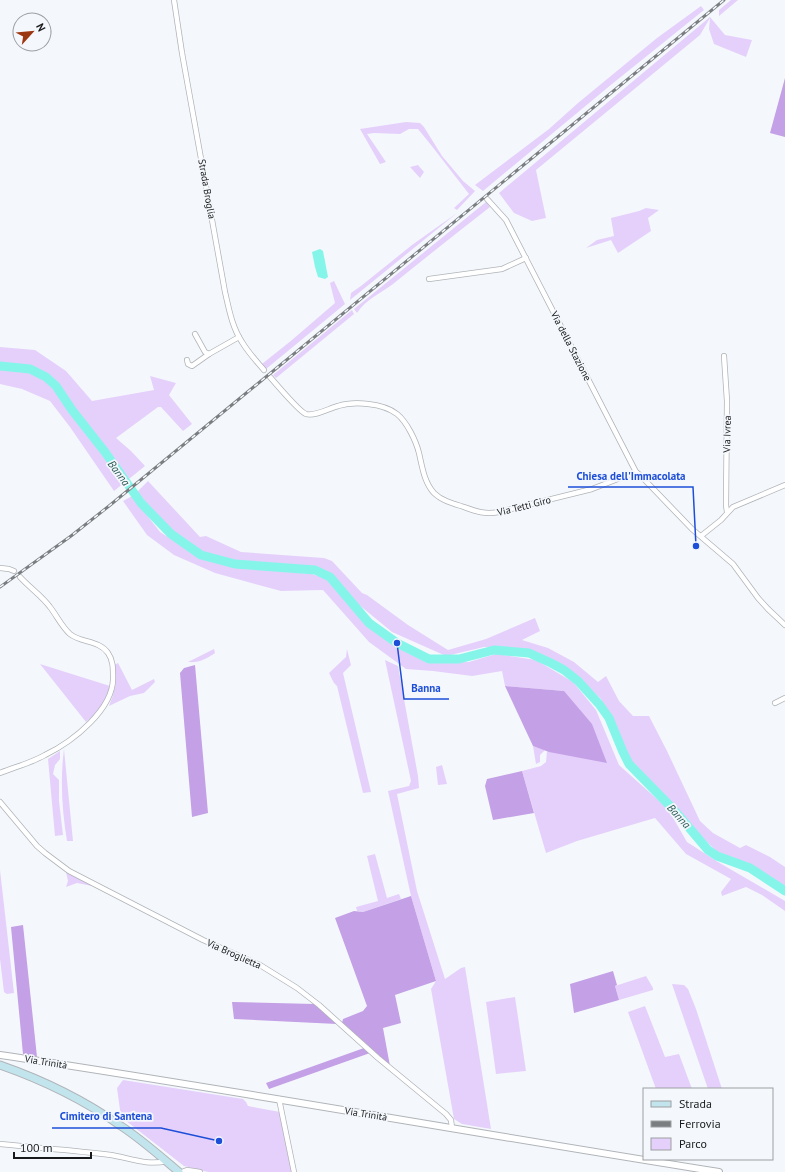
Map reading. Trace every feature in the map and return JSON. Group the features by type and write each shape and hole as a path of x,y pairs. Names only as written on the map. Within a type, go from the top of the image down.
{"main road":[{"path":"0,1065 38,1080 84,1103 121,1126 178,1172"}],"street":[{"name":"Strada Broglia","path":"174,0 225,292 233,322 239,337 245,347 264,370"},
{"name":"Via della Stazione","path":"488,200 506,220 636,472"},
{"path":"429,279 502,269 526,258"},
{"path":"195,334 205,352 209,354"},
{"path":"187,360 188,364 192,366 209,354 239,337"},
{"name":"Via Ivrea","path":"724,356 727,401 727,512"},
{"name":"Via Tetti Giro","path":"270,377 300,410 307,415 351,403 381,407 396,413 404,422 415,441 426,479 434,493 448,501 479,512 490,514 561,497 600,486 636,472"},
{"path":"636,472 679,516 732,564 758,598 785,625"},
{"path":"700,536 721,520 733,507 785,485"},
{"path":"0,568 14,571"},
{"path":"0,773 37,759 64,745 87,726 95,717 108,699 113,684 112,661 106,650 99,645 71,635 50,606 20,577"},
{"path":"774,703 785,698"},
{"name":"Via Broglietta","path":"0,802 37,846 69,871 203,940 260,965 297,988 319,1005 378,1058 446,1114 451,1120 452,1128"},
{"name":"Via Trinità","path":"0,1055 144,1076 280,1102 452,1128 719,1172"},
{"name":"Via Trinità","path":"8,1068 13,1057"},
{"path":"280,1102 294,1172"},
{"path":"0,1144 112,1156 152,1163 161,1163 166,1161"},
{"path":"182,1172 187,1170 200,1172"}],"green space":[{"path":"731,0 738,0 719,16 719,10"},
{"path":"701,6 704,10 483,191 475,185 549,129 657,38"},
{"path":"710,17 725,35 752,40 746,57 714,44 709,29 710,18 700,35 536,170 546,218 532,221 514,213 499,193"},
{"path":"406,122 420,123 424,127 442,156 463,181 475,191 457,210 454,208 469,194 418,129 409,129 400,134 367,134 386,162 380,164 360,129"},
{"path":"418,165 424,172 420,178 410,167"},
{"path":"486,202 490,207 393,284 369,300 357,313 354,309"},
{"path":"646,208 659,210 648,218 651,231 618,253 611,240 586,248 597,240 614,236 611,218"},
{"path":"457,213 350,300 351,293 412,245"},
{"path":"334,281 345,304 266,369 262,364 335,303 330,283"},
{"path":"352,310 354,314 276,378 273,375"},
{"path":"0,347 35,350 66,371 92,401 154,390 150,376 176,383 169,395 192,424 183,431 161,407 158,407 116,438 145,466 114,491 70,427 50,401 22,389 0,384"},
{"path":"148,481 200,537 206,536 241,552 324,558 332,561 362,593 367,595 408,625 448,650 486,639 535,618 540,631 522,640 548,648 574,662 598,682 606,676 619,701 633,716 649,716 700,821 713,833 740,848 746,845 770,857 785,867 785,889 749,866 717,852 685,820 668,799 641,775 625,753 614,724 601,699 579,678 554,660 531,651 497,647 484,647 446,656 392,632 358,604 332,574 315,568 238,562 205,554 173,533 137,492"},
{"path":"132,496 160,532 199,557 233,567 312,574 327,579 365,624 394,646 428,663 469,662 496,654 536,660 573,682 596,710 619,765 668,809 687,842 785,901 785,911 762,895 746,887 722,896 721,892 731,879 686,854 655,818 577,841 546,853 522,771 541,766 546,762 547,751 549,752 564,691 505,686 502,671 472,676 406,669 369,642 323,590 281,591 215,573 174,555 147,535 123,501"},
{"path":"214,649 215,653 205,659 196,662 188,662"},
{"path":"347,649 351,665 343,673 371,792 363,793 337,686 329,673 346,657"},
{"path":"385,660 398,666 418,776 419,788 397,794 417,891 445,979 461,968 465,967 491,1129 462,1124 454,1119 431,989 436,981 411,896 388,791 409,786 411,781"},
{"path":"118,663 132,690 154,679 155,682 144,693 130,696 109,706 115,686 114,665"},
{"path":"40,664 110,686 102,706 86,722"},
{"path":"533,746 545,750 540,755 540,762 536,764"},
{"path":"64,749 73,841 67,841 64,818 62,783"},
{"path":"60,751 60,759 55,765 53,774 59,780 59,801 63,835 55,836 48,759"},
{"path":"442,765 447,784 438,785 436,767"},
{"path":"375,854 387,898 399,894 401,899 363,912 357,911 356,907 378,901 367,856"},
{"path":"0,870 14,993 7,994 4,992 0,959"},
{"path":"66,872 97,887 77,883 66,887 68,881"},
{"path":"646,976 653,990 619,1000 615,986"},
{"path":"672,984 684,985 688,989 696,1009 722,1088 708,1088"},
{"path":"515,997 526,1071 496,1074 486,1002"},
{"path":"645,1006 665,1057 679,1054 692,1088 656,1088 628,1012"},
{"path":"123,1080 243,1099 248,1106 280,1112 292,1172 208,1172 184,1166 121,1117 117,1088"}],"shaded area":[{"path":"785,78 785,137 770,133"},
{"path":"320,249 323,251 328,277 325,279 318,277 312,252"},
{"path":"195,665 208,813 192,817 180,673 184,668"},
{"path":"505,686 564,691 592,724 607,763 549,752 533,746"},
{"path":"522,771 534,813 493,820 485,786 487,779"},
{"path":"411,896 436,981 395,995 401,1023 383,1028 390,1066 342,1023 343,1019 363,1011 367,1006 335,918 354,911 363,912"},
{"path":"23,925 37,1057 23,1054 11,927"},
{"path":"613,971 619,1000 574,1013 570,984"},
{"path":"232,1002 315,1004 337,1024 234,1019"},
{"path":"364,1048 370,1053 269,1089 266,1083"}],"waterway":[{"name":"Banna","path":"0,366 30,369 46,377 56,386 141,503 171,534 201,555 235,564 315,570 330,577 369,623 397,643 429,659 459,659 494,650 529,653 564,670 578,681 599,704 609,718 629,764 674,810 708,850 717,856 750,868 785,891"}],"railway":[{"path":"0,587 71,536 109,506 724,0"}],"place":[{"name":"Chiesa dell'Immacolata","path":"696,546"},
{"name":"Banna","path":"397,643"},
{"name":"Cimitero di Santena","path":"219,1141"}]}
